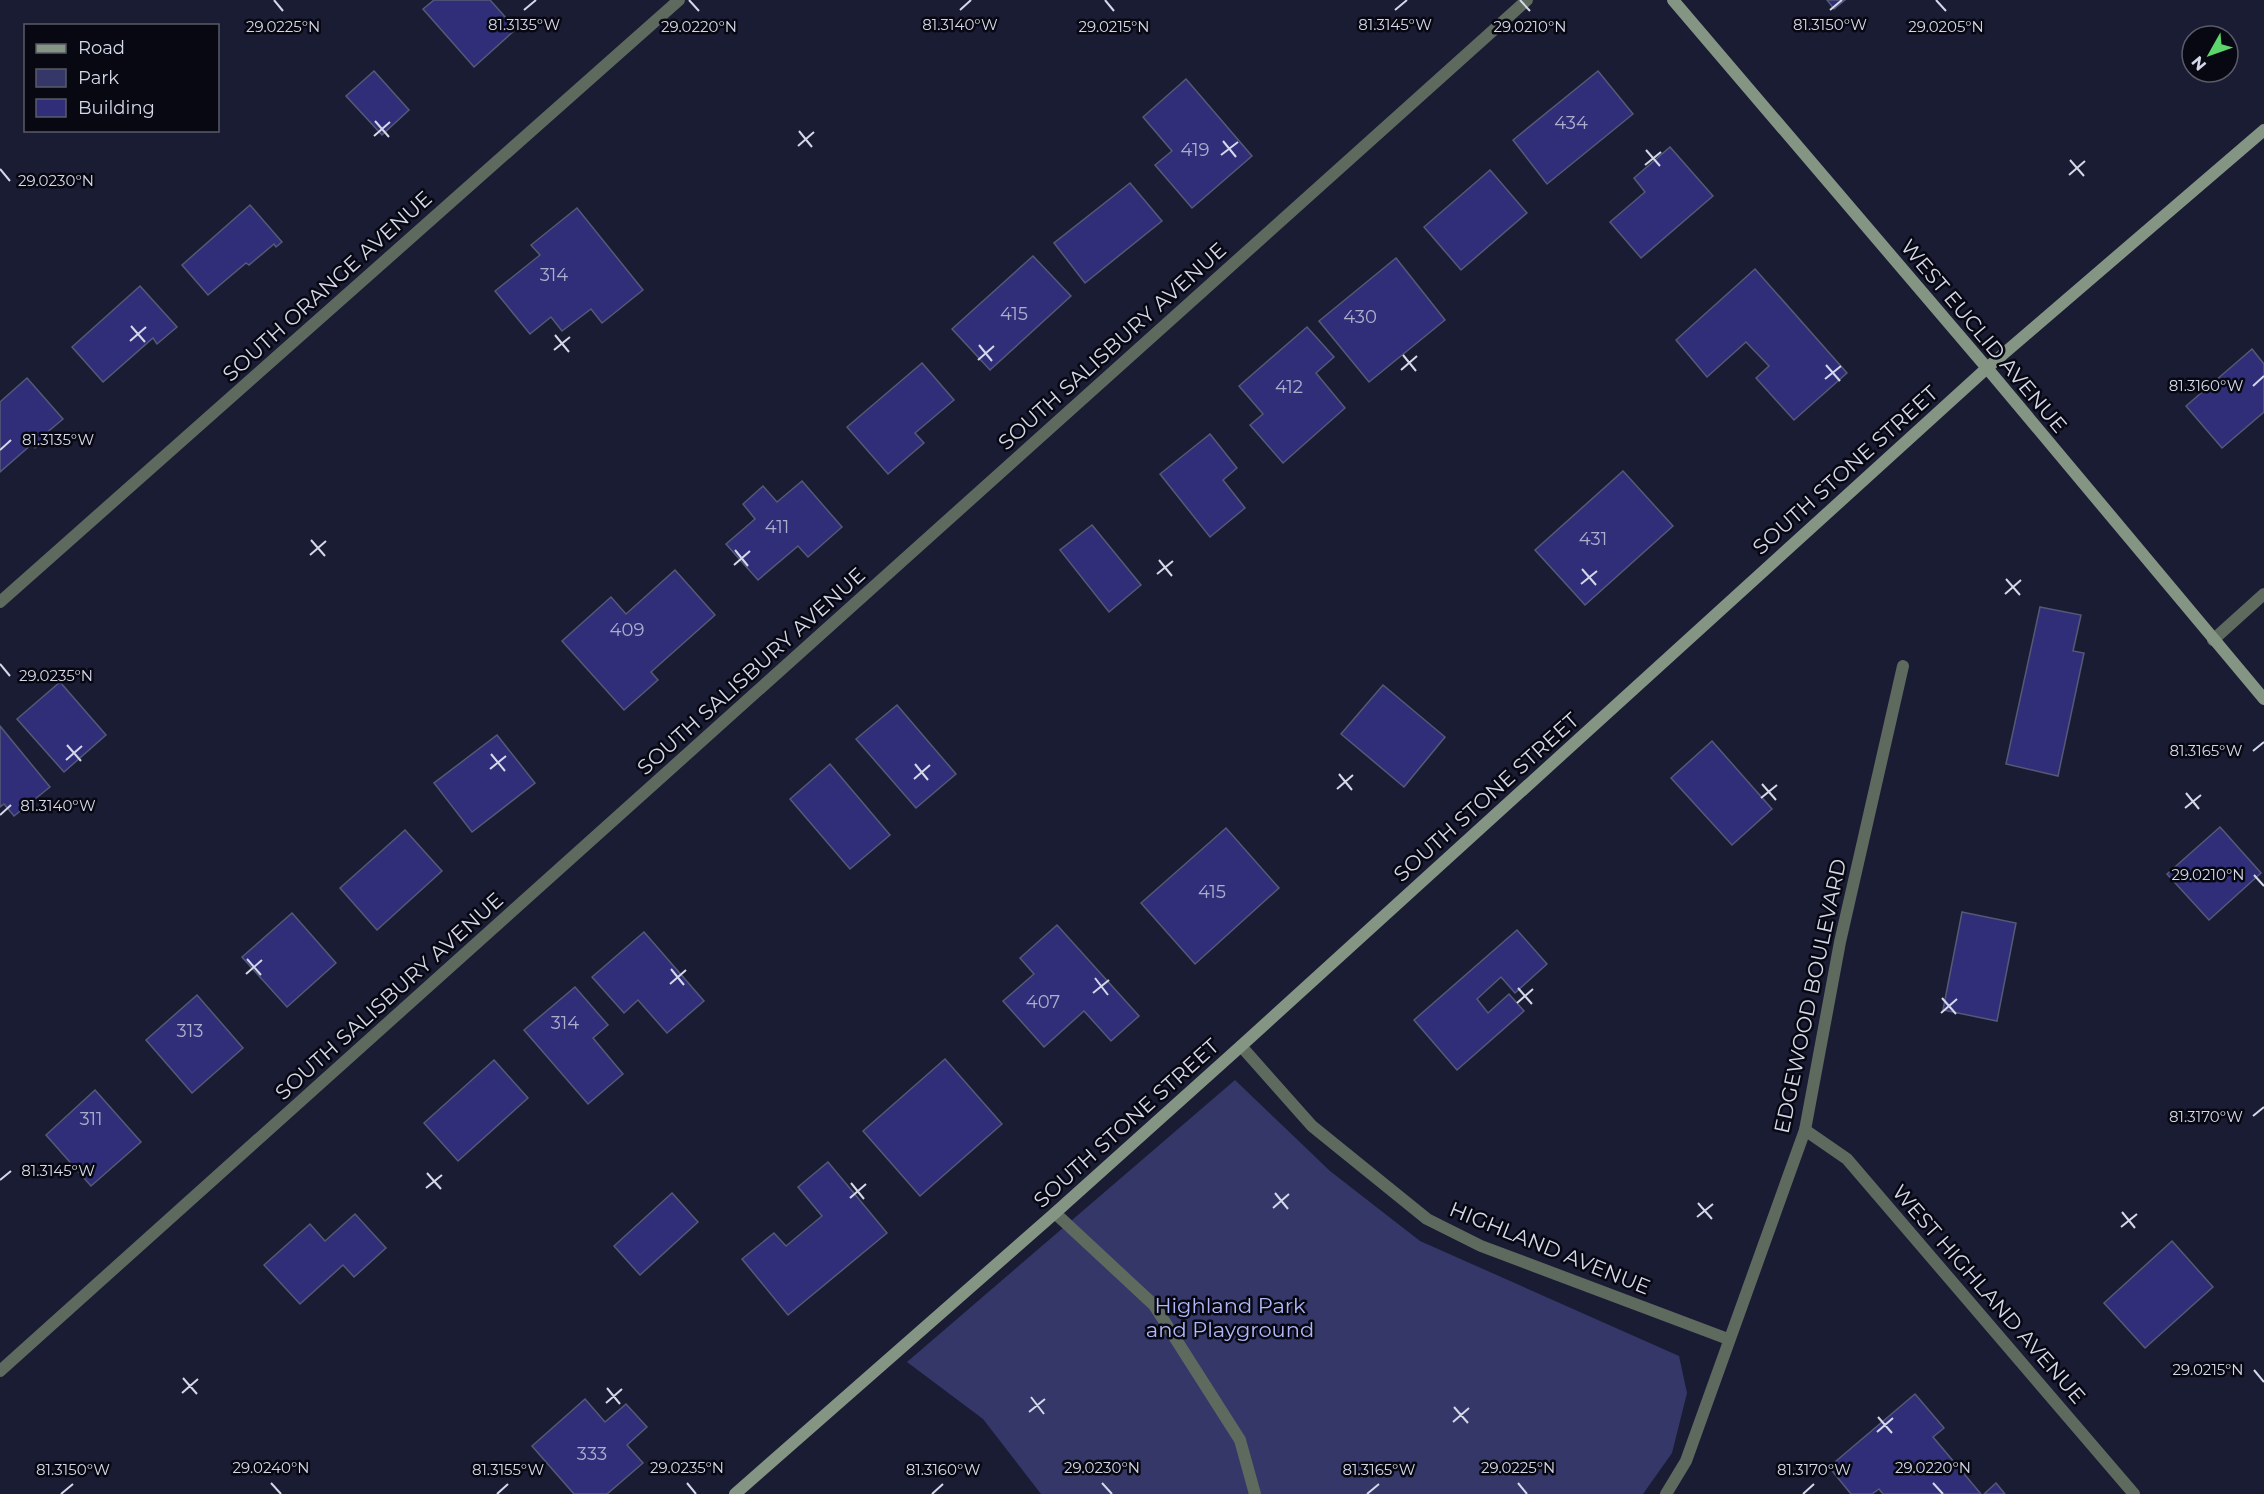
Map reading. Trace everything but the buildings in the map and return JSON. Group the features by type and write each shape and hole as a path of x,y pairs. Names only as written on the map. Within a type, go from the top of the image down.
{"street":[{"name":"SOUTH ORANGE AVENUE","path":"0,602 679,0"},
{"name":"SOUTH SALISBURY AVENUE","path":"0,1371 1527,0"},
{"name":"WEST EUCLID AVENUE","path":"1673,0 1987,368 2264,699"},
{"name":"SOUTH STONE STREET","path":"735,1494 1241,1046 1987,368 2264,130"},
{"path":"2213,640 2264,594"},
{"name":"EDGEWOOD BOULEVARD","path":"1666,1494 1686,1461 1805,1130 1840,942 1903,666"},
{"name":"HIGHLAND AVENUE","path":"1241,1046 1312,1126 1427,1219 1481,1246 1728,1339"},
{"name":"WEST HIGHLAND AVENUE","path":"1805,1130 1847,1159 2134,1494"},
{"path":"1055,1213 1154,1305 1240,1440 1255,1494"}],"green space":[{"name":"Highland Park and Playground","path":"1235,1080 1330,1171 1420,1241 1679,1356 1687,1393 1672,1453 1643,1494 1041,1494 983,1419 907,1362"}]}
